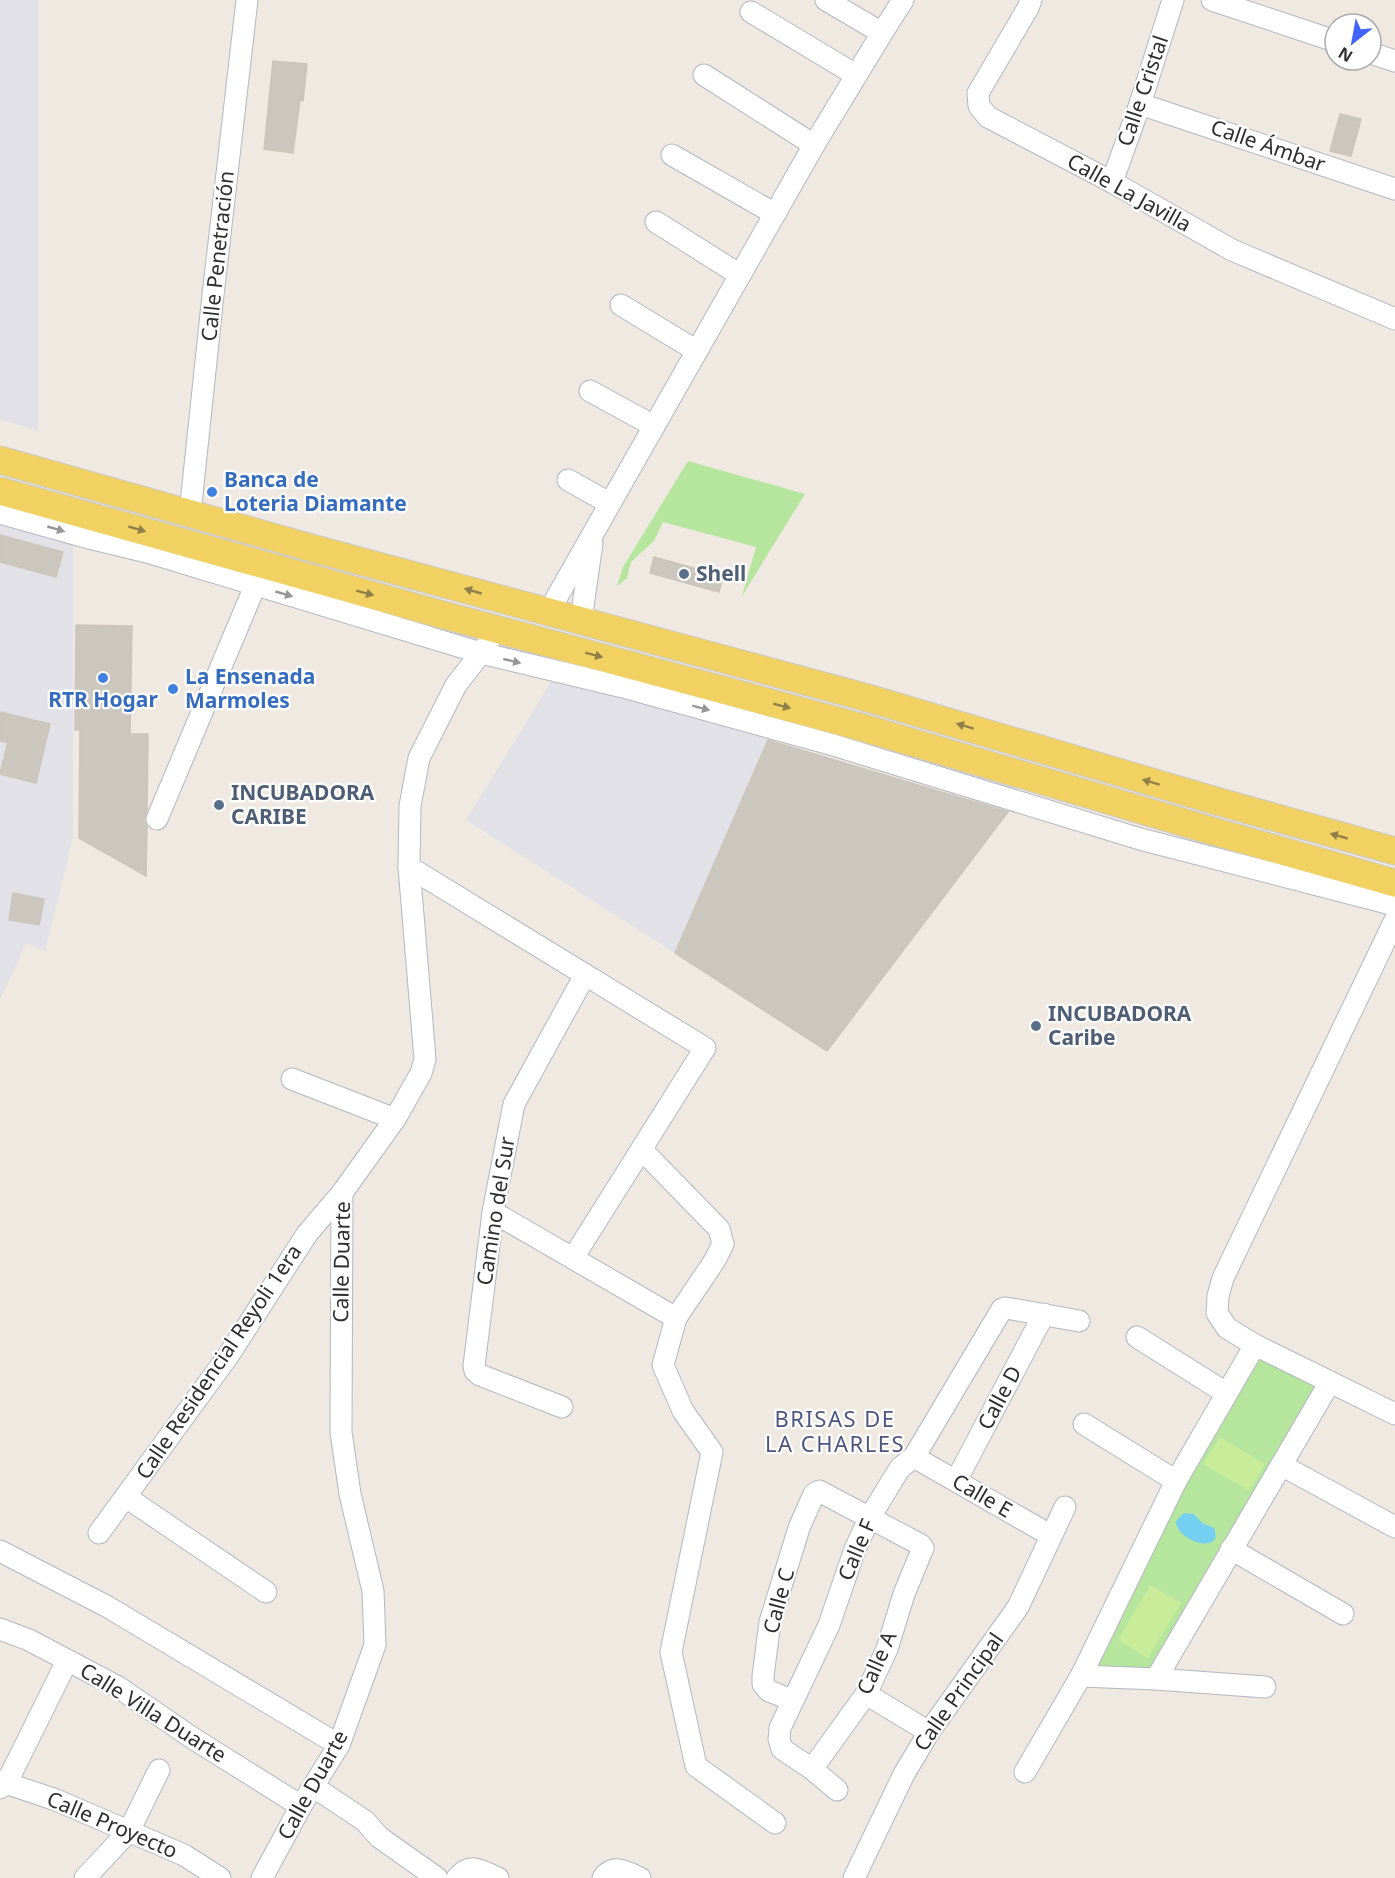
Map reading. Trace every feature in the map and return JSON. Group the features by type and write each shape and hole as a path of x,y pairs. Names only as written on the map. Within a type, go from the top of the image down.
{"main road":[{"path":"0,460 864,697 1216,801 1395,851"},
{"path":"0,491 259,575 499,629 857,726 1220,834 1395,883"}],"street":[{"name":"Calle Penetración","path":"190,513 247,0"},
{"path":"826,0 882,33"},
{"path":"549,611 814,145 903,0"},
{"name":"Calle La Javilla","path":"1031,0 978,93 980,106 988,117 1112,182 1232,250 1395,319"},
{"name":"Calle Cristal","path":"1112,182 1173,0"},
{"path":"1212,0 1323,37"},
{"path":"751,12 856,75"},
{"path":"704,75 814,145"},
{"name":"Calle Ámbar","path":"1140,104 1395,189"},
{"path":"672,155 775,214"},
{"path":"656,222 740,275"},
{"path":"621,305 697,351"},
{"path":"590,391 654,426"},
{"path":"568,480 609,503"},
{"path":"0,513 147,552 259,575 481,653 623,687 819,740 1140,838 1395,905"},
{"path":"581,620 594,530"},
{"path":"157,819 259,575"},
{"name":"Calle Duarte","path":"262,1878 301,1806 315,1787 339,1745 375,1646 374,1591 350,1494 341,1432 342,1193 395,1119 421,1072 425,1059 409,867 410,806 419,758 456,685 499,629"},
{"path":"409,867 705,1048 573,1258"},
{"path":"1395,920 1221,1287 1217,1313 1227,1328 1255,1345 1395,1414"},
{"name":"Camino del Sur","path":"562,1407 480,1375 475,1371 474,1366 493,1212 514,1104 585,975"},
{"path":"292,1079 395,1119"},
{"path":"642,1149 719,1229 723,1244 715,1260 676,1318 663,1365 683,1411 712,1452 670,1652 696,1766 775,1822"},
{"name":"Calle Residencial Reyoli 1era","path":"99,1533 228,1356 307,1234 342,1193"},
{"path":"493,1212 676,1318"},
{"name":"Calle F","path":"837,1790 812,1769 782,1749 779,1739 780,1728 792,1700 829,1625 855,1549 870,1517 900,1468 914,1457 1004,1308 1044,1314"},
{"path":"1044,1314 1079,1321"},
{"name":"Calle D","path":"956,1481 1044,1314"},
{"path":"1137,1337 1226,1393"},
{"path":"1025,1772 1081,1677 1176,1481 1255,1345"},
{"path":"1156,1679 1330,1383"},
{"path":"1083,1425 1176,1481"},
{"name":"Calle E","path":"914,1457 1050,1534"},
{"path":"1283,1466 1395,1527"},
{"name":"Calle C","path":"792,1700 770,1690 763,1684 763,1676 770,1622 799,1528 814,1494 819,1491 870,1517"},
{"path":"126,1497 266,1592"},
{"name":"Calle Principal","path":"854,1878 904,1774 929,1732 1018,1607 1050,1534 1065,1507"},
{"name":"Calle A","path":"812,1769 866,1694 887,1649 904,1594 922,1551 922,1547 870,1517"},
{"path":"1231,1549 1343,1614"},
{"path":"0,1551 108,1607 339,1745"},
{"name":"Calle Villa Duarte","path":"0,1629 29,1640 118,1687 301,1806"},
{"path":"2,1784 67,1661"},
{"path":"1081,1677 1156,1679 1265,1688"},
{"path":"866,1694 929,1732"},
{"path":"85,1878 129,1831 159,1770"},
{"name":"Calle Proyecto","path":"2,1784 56,1800 129,1831 184,1855 220,1878"},
{"path":"315,1787 365,1821 379,1837 437,1878"},
{"path":"457,1878 463,1871 473,1868 498,1878"},
{"path":"603,1878 605,1874 614,1869 640,1878"}],"shaded area":[{"path":"0,0 38,0 38,431 0,419"},
{"path":"0,498 73,517 73,838 45,951 26,943 0,1000"},
{"path":"554,677 771,735 675,953 466,820"}],"green space":[{"path":"688,461 805,494 742,596 756,547 663,522 654,541 631,562 627,578 617,586 623,567"},
{"path":"1260,1358 1314,1382 1315,1387 1156,1669 1096,1670 1096,1655 1164,1520"},
{"path":"1220,1437 1265,1464 1249,1491 1203,1464"},
{"path":"1150,1585 1181,1603 1148,1658 1118,1640"}],"water":[{"path":"1184,1513 1194,1514 1202,1523 1214,1528 1216,1536 1213,1541 1200,1543 1184,1535 1178,1529 1176,1521"}],"building":[{"path":"273,61 307,64 293,153 264,149"},
{"path":"1340,114 1361,119 1351,156 1330,151"},
{"path":"0,535 63,552 56,577 0,562"},
{"name":"Shell","path":"654,557 723,576 719,592 650,573"},
{"path":"76,625 132,626 130,734 148,734 147,810 144,820 147,826 146,876 79,838 80,730 75,730"},
{"path":"0,712 50,724 36,783 0,774 8,742 0,741"},
{"path":"768,740 1008,812 827,1051 675,953"},
{"path":"13,893 44,899 39,925 9,920"}],"place":[{"name":"Banca de Loteria Diamante","path":"212,492"},
{"name":"Shell","path":"684,574"},
{"name":"RTR Hogar","path":"103,678"},
{"name":"La Ensenada Marmoles","path":"173,689"},
{"name":"INCUBADORA CARIBE","path":"219,805"},
{"name":"INCUBADORA Caribe","path":"1036,1026"}],"district":[{"name":"BRISAS DE LA CHARLES","path":"835,1432"}]}
